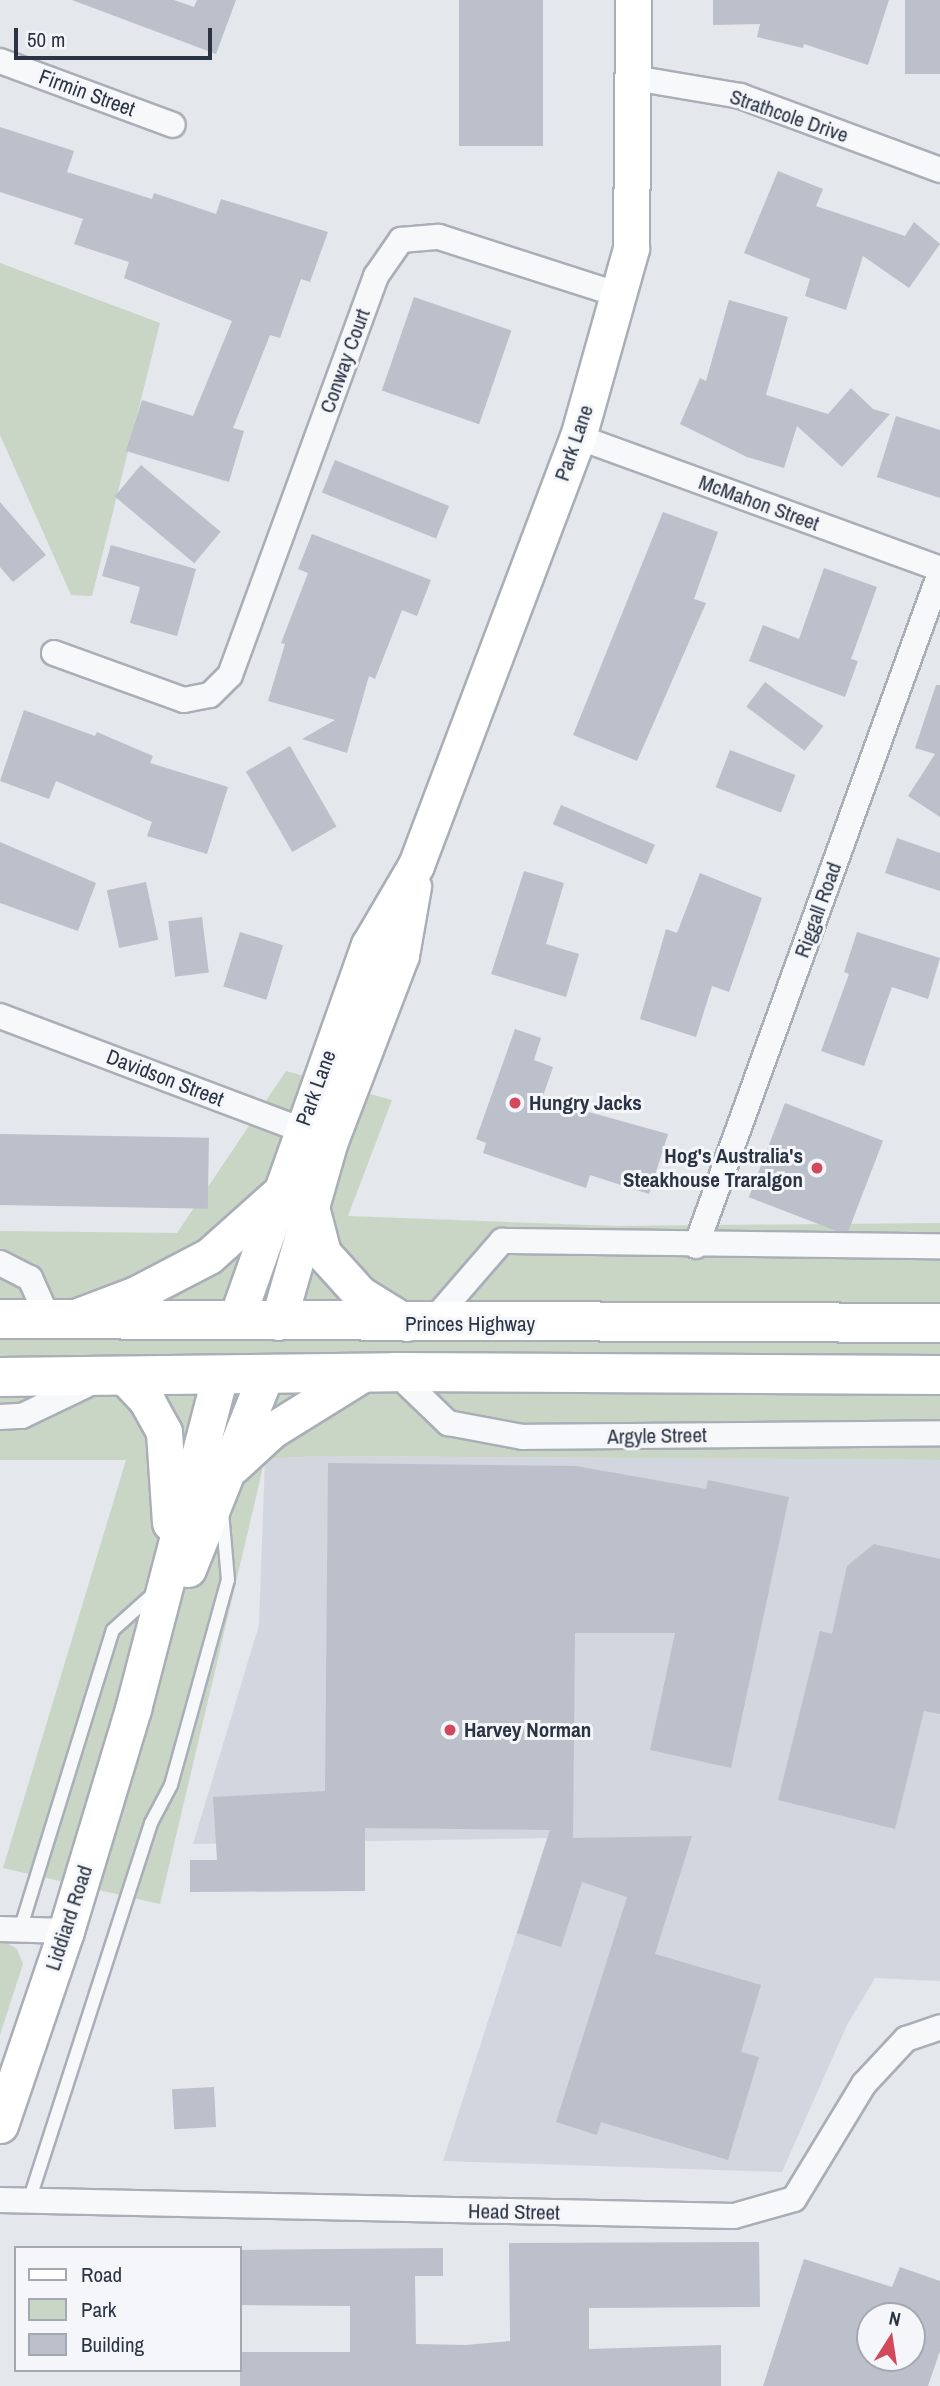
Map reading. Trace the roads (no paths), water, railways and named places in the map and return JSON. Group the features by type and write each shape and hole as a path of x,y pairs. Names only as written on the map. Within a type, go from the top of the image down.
{"highway":[{"name":"Princes Highway","path":"0,1319 418,1324 940,1323"},
{"path":"220,1375 236,1320"},
{"path":"266,1374 278,1322"},
{"path":"0,1377 380,1372 940,1375"}],"street":[{"name":"Park Lane","path":"236,1320 295,1197 315,1135 401,955 416,865 578,437 631,248 634,0"},
{"name":"Firmin Street","path":"0,61 173,125"},
{"name":"Strathcole Drive","path":"634,78 740,96 940,170"},
{"name":"Conway Court","path":"54,653 184,700 213,703 230,675 376,276 401,240 439,237 620,295"},
{"name":"McMahon Street","path":"578,437 940,571"},
{"name":"Riggall Road","path":"696,1246 940,571"},
{"name":"Davidson Street","path":"0,1016 315,1135"},
{"name":"Park Lane","path":"278,1322 295,1197"},
{"path":"0,1263 30,1278 60,1318 136,1294 209,1256 295,1197 323,1253 360,1294 418,1324 502,1241 696,1246 940,1246"},
{"path":"222,1485 271,1432 380,1372"},
{"name":"Argyle Street","path":"380,1372 448,1423 523,1437 940,1433"},
{"name":"Liddiard Road","path":"133,1709 266,1374"},
{"name":"Liddiard Road","path":"0,2125 66,1931 133,1709 220,1375"},
{"path":"0,1417 22,1416 114,1377 147,1401 163,1432 168,1463 167,1576"},
{"path":"10,1929 66,1931"},
{"name":"Head Street","path":"0,2200 734,2216 794,2199 864,2084 906,2039 940,2027"}],"lane":[{"path":"29,2201 150,1823 171,1785 228,1580 222,1485"},
{"path":"10,1929 113,1630 167,1576"}],"place":[{"name":"Hungry Jacks","path":"515,1103"},
{"name":"Hog's Australia's Steakhouse Traralgon","path":"817,1168"},
{"name":"Harvey Norman","path":"450,1730"}]}
